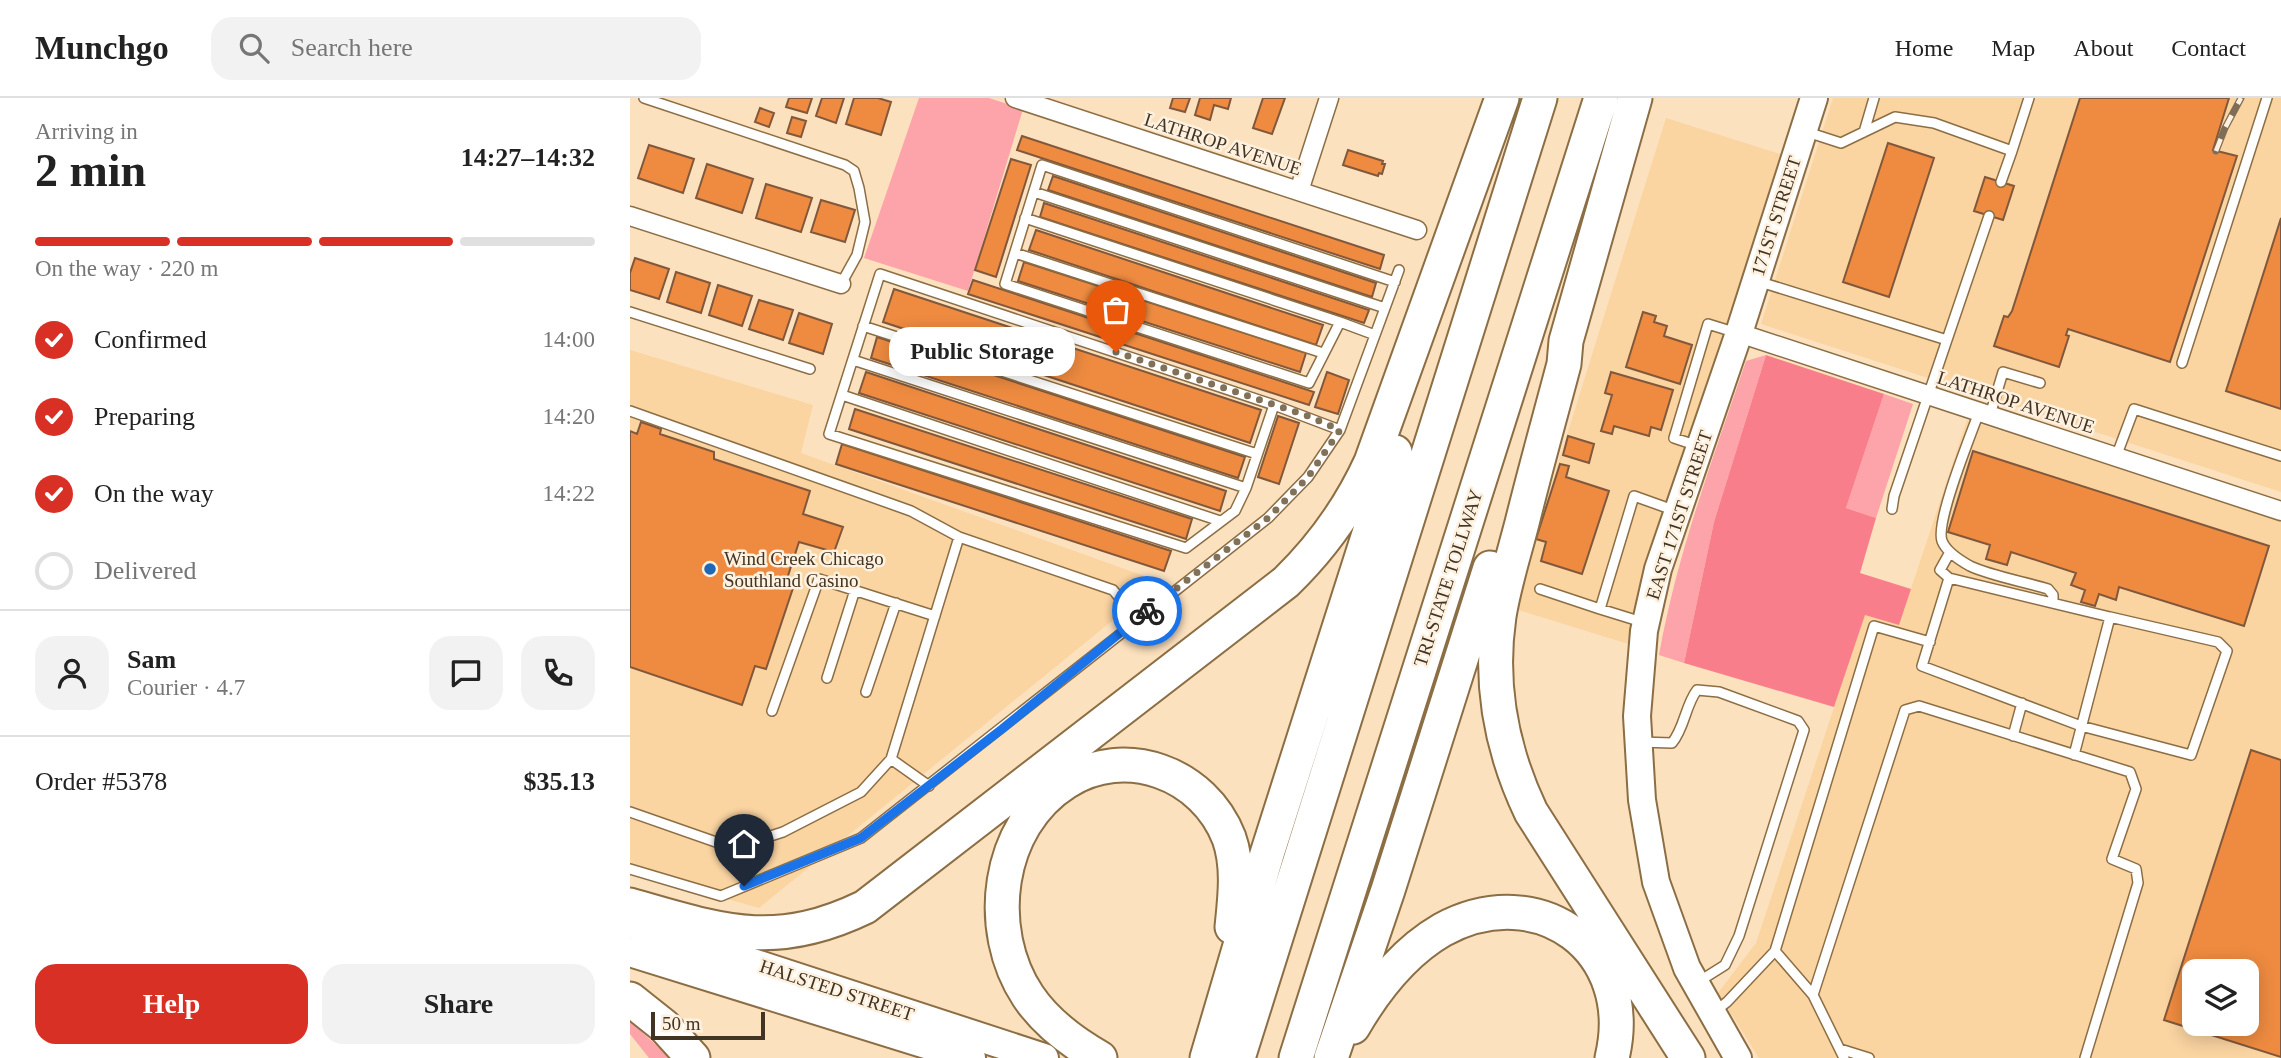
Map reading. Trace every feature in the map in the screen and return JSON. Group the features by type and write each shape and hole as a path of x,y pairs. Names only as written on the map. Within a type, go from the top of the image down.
{"highway":[{"path":"630,905 718,930 757,934 780,934 812,928 859,910 1286,582 1318,549 1337,524 1371,462 1504,98"},
{"path":"1217,1058 1267,854 1504,98"},
{"path":"1217,1058 1540,98"},
{"name":"TRI-STATE TOLLWAY","path":"1296,1058 1601,98"},
{"path":"1635,98 1566,341 1564,364 1510,567 1499,616 1496,670 1502,731 1515,775 1540,830 1688,1058"},
{"path":"1331,1058 1400,852 1553,361 1566,341"},
{"path":"1100,1058 1060,1032 1037,1009 1021,985 1005,937 1002,895 1007,866 1017,839 1030,817 1048,796 1065,782 1086,772 1126,764 1162,771 1197,792 1217,814 1232,850 1235,884 1232,925 1210,1026 1217,1058"},
{"path":"1339,1058 1369,1003 1386,979 1410,954 1431,937 1455,924 1477,916 1501,912 1538,916 1560,925 1580,940 1598,960 1611,984 1616,1006 1617,1027 1612,1058"},
{"path":"630,999 664,1026 693,1058"}],"main road":[{"name":"HALSTED STREET","path":"630,923 1044,1058"},
{"name":"HALSTED STREET","path":"630,952 971,1058"}],"street":[{"name":"LATHROP AVENUE","path":"1015,98 1417,230"},
{"path":"1298,191 1329,98"},
{"name":"171ST STREET","path":"1739,333 1814,98"},
{"path":"630,216 841,284"},
{"name":"LATHROP AVENUE","path":"1739,333 2281,511"},
{"name":"EAST 171ST STREET","path":"1738,1058 1687,968 1656,882 1642,800 1637,716 1646,624 1658,569 1739,333"}],"lane":[{"path":"644,98 845,165 854,171 864,222 857,255 841,284"},
{"path":"1864,132 1874,98"},
{"path":"2001,182 2029,98"},
{"path":"2182,362 2267,98"},
{"path":"1803,131 1841,143 1895,117 1934,123 2011,151"},
{"path":"1340,322 1309,383 1005,284 1042,165 1395,282"},
{"path":"1034,192 1385,308"},
{"path":"1892,509 1894,496 1989,216"},
{"path":"1025,218 1375,335"},
{"path":"1015,253 1323,354"},
{"path":"630,869 721,896 861,838 929,786 1268,518 1308,477 1340,430 1399,270"},
{"path":"1274,405 1246,488 1235,511 1186,548 829,434 880,274 1274,405 1340,430"},
{"path":"1755,281 1947,340"},
{"path":"630,312 810,369"},
{"path":"863,326 1257,454"},
{"path":"853,360 1246,488"},
{"path":"2040,383 2003,373 1946,506 1941,529 1942,541 1950,552 1971,566 2049,589 2053,602"},
{"path":"842,395 1220,521"},
{"path":"2116,457 2134,409 2281,456"},
{"path":"630,411 911,511 959,537 1113,590 1137,620"},
{"path":"1600,609 1634,496 1678,511"},
{"path":"630,812 733,848 783,832 861,792 891,759 959,537"},
{"path":"1949,578 1922,666 2081,726 2192,755 2227,651 2218,642 1949,578 1940,570 1950,552"},
{"path":"772,710 820,579 935,616"},
{"path":"1540,589 1646,624"},
{"path":"827,678 855,590"},
{"path":"866,692 896,603"},
{"path":"2074,755 2110,617"},
{"path":"1712,1013 1727,1002 1775,951 1874,626 1930,642"},
{"path":"1639,742 1672,743 1681,732 1690,698 1697,690 1719,692 1798,722 1804,730 1739,936 1725,965 1696,984"},
{"path":"2013,736 2022,704"},
{"path":"1813,995 1905,710 1919,706 2130,772 2136,789 2112,859 2136,869 2138,883 2085,1058"},
{"path":"891,759 929,786"},
{"path":"1775,951 1813,995 1844,1058"},
{"path":"1840,1049 1869,1058"}],"shaded area":[{"path":"919,98 989,98 1023,109 968,291 864,258"},
{"path":"1833,98 2281,98 2281,492 1761,324"},
{"path":"1666,118 1783,155 1635,646 1518,610 1526,566"},
{"path":"630,350 813,405 801,453 1144,576 1113,620 759,908 630,871"},
{"path":"1766,355 1714,522 1684,663 1659,655 1676,580 1697,506 1746,361"},
{"path":"1766,355 1884,394 1846,508 1876,518 1860,573 1911,589 1899,625 1865,615 1834,707 1684,663 1714,522"},
{"path":"1884,394 1913,404 1876,518 1846,508"},
{"path":"1967,420 2281,520 2281,1058 1759,1058 1718,993 1756,943 1865,614 1899,625"},
{"path":"630,1021 670,1058 649,1058 630,1034"}],"building":[{"path":"789,98 812,98 807,113 786,107"},
{"path":"822,98 844,98 836,123 816,116"},
{"path":"854,98 878,98 891,102 881,135 846,124"},
{"path":"1173,98 1190,98 1185,112 1170,108"},
{"path":"1200,98 1231,98 1228,109 1214,105 1210,120 1195,115"},
{"path":"1263,98 1285,98 1272,134 1253,128"},
{"path":"2080,98 2229,98 2213,150 2237,156 2170,362 2068,329 2066,335 2069,336 2059,367 1994,346 2004,316 2008,317 2012,311"},
{"path":"760,108 774,113 769,127 755,122"},
{"path":"792,117 806,121 801,137 787,133"},
{"path":"1022,136 1384,255 1380,269 1017,150"},
{"path":"1888,143 1934,158 1889,297 1843,282"},
{"path":"649,145 694,159 683,193 638,178"},
{"path":"1348,150 1383,161 1382,164 1385,164 1382,174 1379,173 1378,176 1343,165"},
{"path":"1011,159 1031,165 996,277 975,270"},
{"path":"707,164 753,179 742,213 696,198"},
{"path":"1053,176 1376,283 1372,297 1048,190"},
{"path":"1985,177 2014,186 2003,220 1974,211"},
{"path":"766,184 812,198 801,232 756,218"},
{"path":"821,200 855,210 845,242 811,232"},
{"path":"1044,203 1369,310 1364,323 1040,217"},
{"path":"2281,218 2281,409 2226,391"},
{"path":"1036,230 1323,325 1316,345 1029,250"},
{"path":"635,258 669,269 659,299 630,290 630,273"},
{"path":"1024,262 1306,353 1300,372 1018,281"},
{"path":"676,272 710,283 701,313 667,302"},
{"path":"973,280 1314,392 1309,405 968,294"},
{"path":"718,285 752,296 742,326 709,315"},
{"path":"894,289 1261,410 1250,443 883,322"},
{"path":"759,300 793,310 783,340 749,329"},
{"path":"1643,312 1656,316 1654,322 1667,326 1664,336 1692,345 1680,384 1626,367"},
{"path":"799,313 832,324 823,354 789,343"},
{"path":"877,337 1245,457 1238,478 871,358"},
{"path":"866,372 1226,491 1220,511 859,393"},
{"path":"1327,372 1349,380 1338,414 1315,407"},
{"path":"1611,372 1673,390 1661,430 1651,427 1649,436 1614,426 1612,434 1601,431 1612,395 1605,393"},
{"path":"855,409 1192,519 1186,539 849,429"},
{"path":"1278,416 1299,423 1279,484 1258,477"},
{"name":"Wind Creek Chicago Southland Casino","path":"641,422 661,429 660,434 714,452 714,459 810,491 803,514 843,527 834,552 799,542 785,585 793,588 766,669 755,666 742,705 630,667 630,431 637,434"},
{"path":"1568,436 1594,444 1589,463 1563,455"},
{"path":"842,444 1171,551 1164,571 836,464"},
{"path":"1973,451 2269,546 2244,626 2119,587 2116,600 2099,594 2095,606 2081,602 2085,590 2071,585 2076,573 2011,552 2007,565 1986,559 1990,545 1948,532"},
{"path":"1560,464 1569,466 1566,477 1609,491 1582,574 1541,561 1546,542 1536,539"},
{"path":"2251,750 2281,760 2281,1057 2215,1036 2259,1036 2259,959 2184,959"},
{"path":"2182,964 2182,1026 2164,1020"}],"railway":[{"path":"2216,151 2241,98"}],"way so far":[{"path":"1116,352 1308,416 1340,430 1308,477 1268,518 1147,611"}],"place":[{"name":"Public Storage","path":"1116,352"},
{"name":"Wind Creek Chicago Southland Casino","path":"710,569"}],"route":[{"path":"744,886 861,838 1002,729 1147,611"}]}
